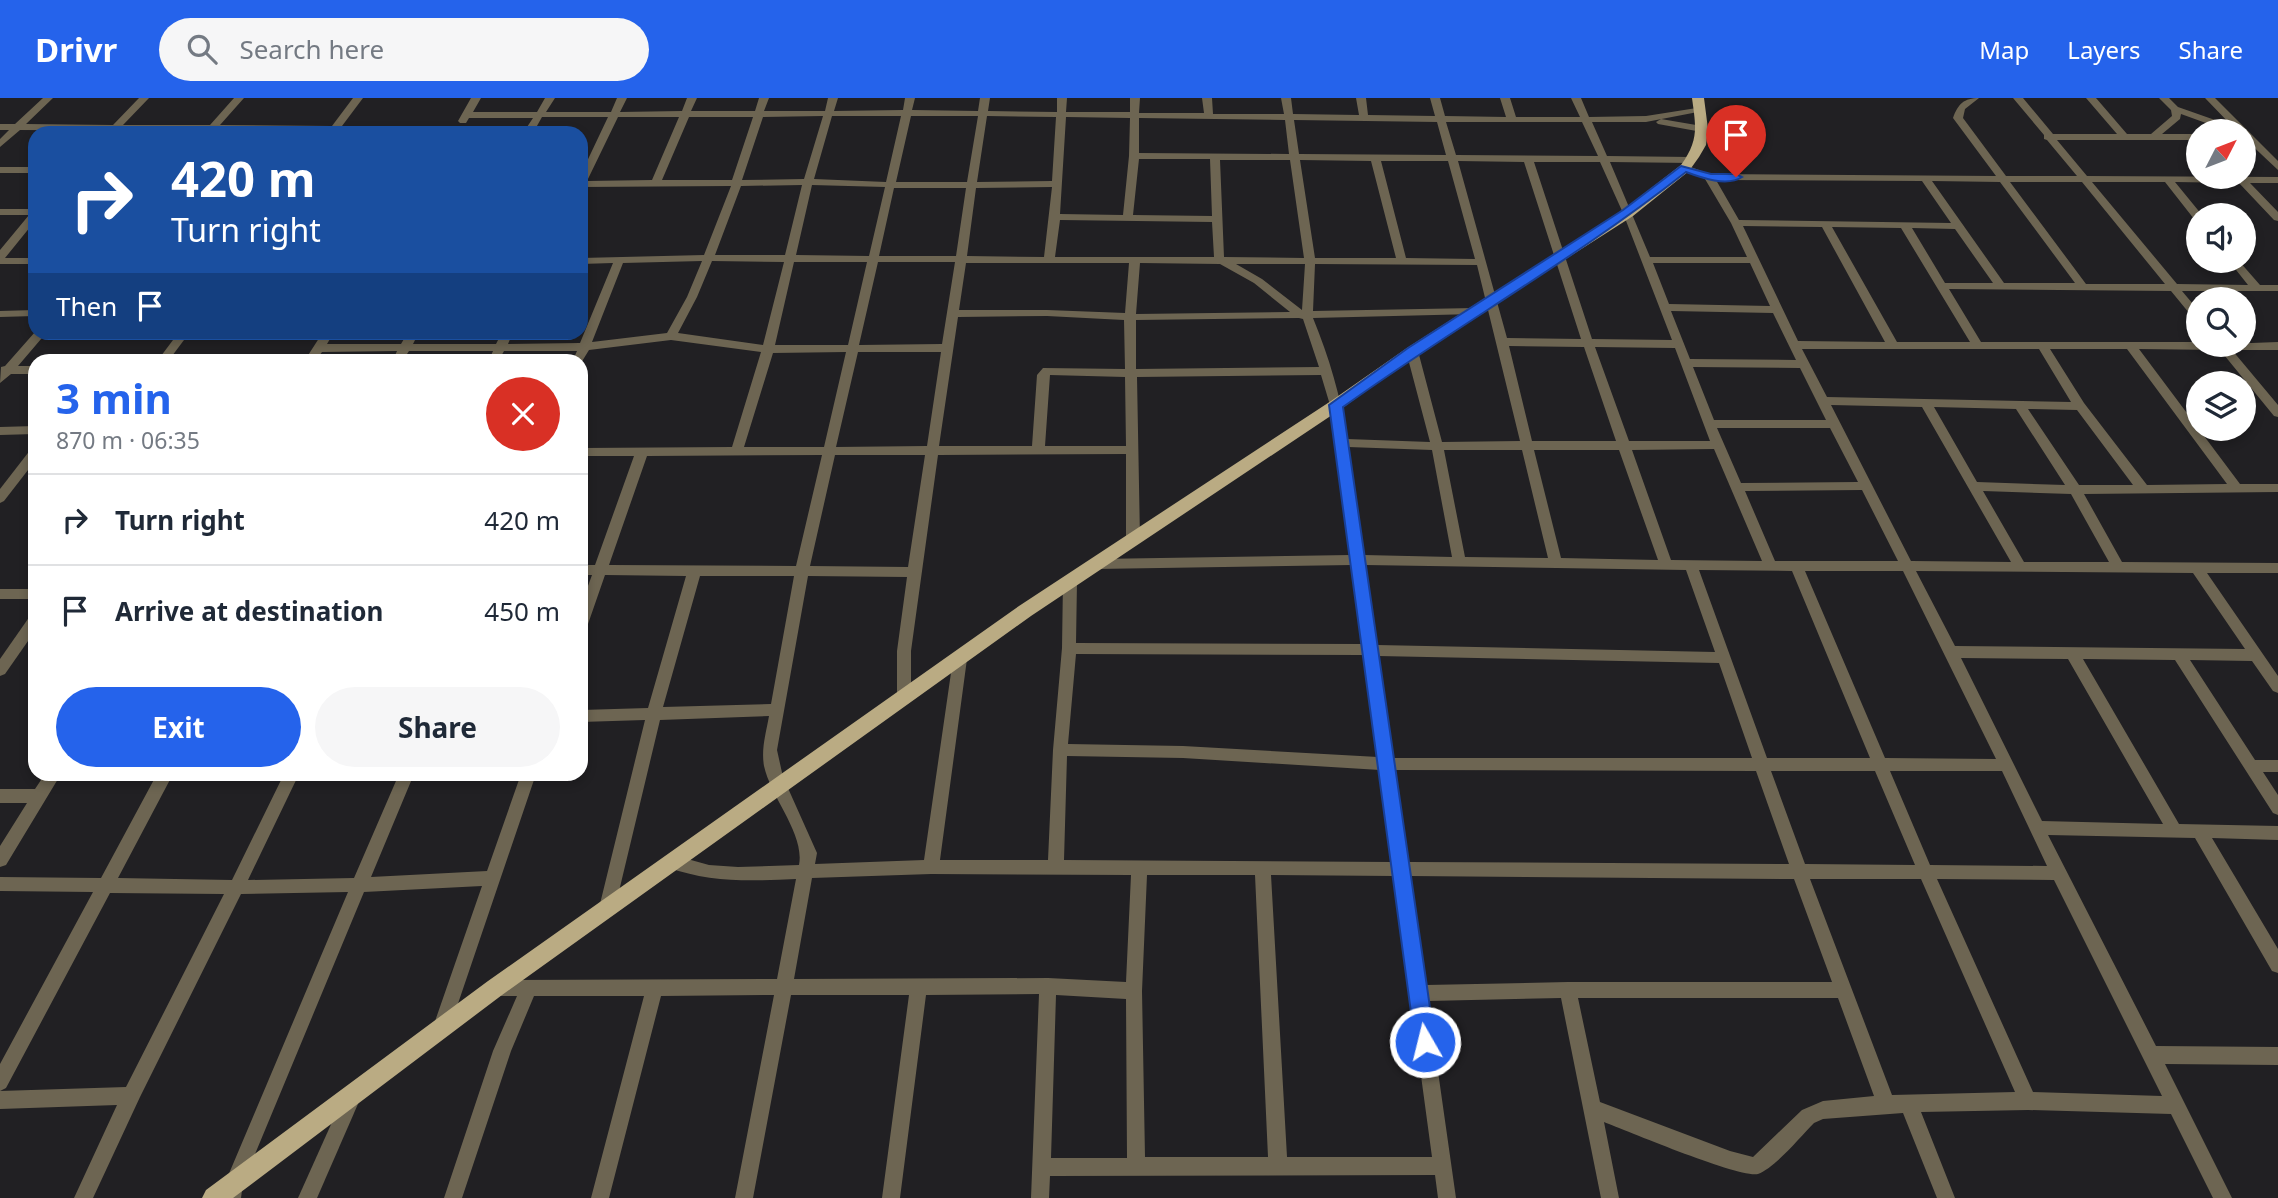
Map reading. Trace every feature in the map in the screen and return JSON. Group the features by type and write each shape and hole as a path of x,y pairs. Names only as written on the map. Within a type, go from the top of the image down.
{"main road":[{"path":"214,1198 233,1191 353,1095 495,988 1070,581 1336,405 1412,351 1628,213 1688,164 1700,145 1702,129 1699,103"}],"street":[{"path":"0,144 48,98"},
{"path":"117,126 144,98"},
{"path":"214,126 239,98"},
{"path":"337,126 358,98"},
{"path":"460,126 476,98"},
{"path":"533,126 550,98"},
{"path":"588,170 622,98"},
{"path":"655,184 692,98"},
{"path":"671,336 692,297 737,182 764,98"},
{"path":"736,453 768,349 808,181 833,98"},
{"path":"744,1198 808,870 809,853 802,829 777,788 770,764 776,710 802,571 910,98"},
{"path":"904,699 904,650 914,572 985,98"},
{"path":"1049,261 1058,184 1062,98"},
{"path":"1128,217 1134,156 1135,98"},
{"path":"1208,98 1209,117"},
{"path":"1286,98 1310,262 1305,316 1336,405 1447,1198"},
{"path":"1360,98 1364,118"},
{"path":"1435,98 1503,342 1556,564"},
{"path":"1504,98 1512,120"},
{"path":"1576,98 1602,161 1628,213 1718,445 1771,566"},
{"path":"1975,98 1961,108 1958,118 2083,287"},
{"path":"2018,98 2186,304"},
{"path":"2091,98 2124,137"},
{"path":"2164,98 2175,109 2203,119"},
{"path":"2210,98 2230,119"},
{"path":"1646,119 1699,103"},
{"path":"2153,137 2173,123 2176,117 2175,109"},
{"path":"466,116 982,114 1442,120 1646,119 1702,129"},
{"path":"0,127 28,127"},
{"path":"2048,136 2186,137"},
{"path":"2256,146 2278,167"},
{"path":"1215,155 1219,259"},
{"path":"1134,156 1295,156 1688,164 1709,177 1736,223 1794,345 1951,652 2223,1198"},
{"path":"1375,158 1402,263"},
{"path":"1529,161 1666,565"},
{"path":"0,170 28,170"},
{"path":"1709,177 2186,179"},
{"path":"1925,178 2001,287"},
{"path":"2167,179 2187,203"},
{"path":"2256,180 2278,180"},
{"path":"588,184 808,181 1058,184"},
{"path":"2251,189 2278,218"},
{"path":"0,212 28,213"},
{"path":"1055,217 1218,219"},
{"path":"0,259 28,222"},
{"path":"1736,223 1958,226"},
{"path":"1826,225 1893,345"},
{"path":"1905,226 1977,344"},
{"path":"588,261 873,258 1481,262"},
{"path":"0,259 28,261"},
{"path":"1219,259 1258,281 1305,316"},
{"path":"1133,539 1130,318 1135,260"},
{"path":"1647,260 1752,260"},
{"path":"588,337 620,261"},
{"path":"2244,273 2256,287 2278,288"},
{"path":"1942,286 2186,288"},
{"path":"1665,307 1778,310"},
{"path":"954,314 1047,313 1130,318 1475,311"},
{"path":"0,314 28,313"},
{"path":"319,348 584,347 671,336 768,349 948,348"},
{"path":"3,373 34,340"},
{"path":"168,354 179,340"},
{"path":"315,354 324,340"},
{"path":"402,354 410,340"},
{"path":"497,354 504,340"},
{"path":"581,354 587,340"},
{"path":"1503,342 1679,344"},
{"path":"1794,345 2186,345"},
{"path":"2042,345 2080,406 2144,490"},
{"path":"2130,345 2237,489"},
{"path":"2256,346 2278,346"},
{"path":"1412,351 1437,446 1459,561"},
{"path":"2232,357 2278,414"},
{"path":"1686,363 1804,364"},
{"path":"3,373 28,371"},
{"path":"1038,452 1043,375 1047,371 1326,371"},
{"path":"1824,401 2080,406"},
{"path":"1926,404 2021,568"},
{"path":"2020,406 2075,491 2119,567"},
{"path":"1711,424 1835,424"},
{"path":"0,431 28,430"},
{"path":"1341,443 1437,446 1718,445"},
{"path":"588,452 1130,450"},
{"path":"588,605 642,452"},
{"path":"0,498 28,461"},
{"path":"1738,487 1866,486"},
{"path":"1973,486 2075,491 2278,488"},
{"path":"1096,564 1357,560 1771,566 2278,568"},
{"path":"1691,565 1799,870 1886,1104"},
{"path":"1796,565 1926,871 2028,1101"},
{"path":"2196,567 2278,687"},
{"path":"607,908 654,713 695,569"},
{"path":"588,570 914,572"},
{"path":"1056,867 1060,750 1069,648 1070,581"},
{"path":"0,594 28,594"},
{"path":"0,670 28,630"},
{"path":"1069,648 1370,650 1723,658"},
{"path":"1951,652 2256,655"},
{"path":"2072,653 2175,831"},
{"path":"2179,655 2278,807"},
{"path":"931,867 960,659"},
{"path":"588,716 776,710"},
{"path":"1060,750 1183,752 1386,764 2007,765"},
{"path":"2251,766 2278,766"},
{"path":"0,860 49,781"},
{"path":"0,1082 161,781"},
{"path":"83,1198 288,781"},
{"path":"233,1191 403,781"},
{"path":"441,1030 526,781"},
{"path":"0,796 39,796"},
{"path":"2037,828 2278,833"},
{"path":"2200,831 2277,962"},
{"path":"673,862 709,872 738,874 931,867 2059,873"},
{"path":"1136,1168 1134,991 1139,869"},
{"path":"1263,869 1278,1168"},
{"path":"0,884 361,886 492,878"},
{"path":"891,1198 919,986"},
{"path":"495,988 1048,986 1134,991"},
{"path":"1040,1198 1048,986"},
{"path":"600,1198 654,988"},
{"path":"453,1198 502,1051 528,989"},
{"path":"1418,993 1567,989 1845,990"},
{"path":"1567,989 1610,1198"},
{"path":"2151,1055 2278,1056"},
{"path":"307,1198 353,1095"},
{"path":"0,1100 131,1096"},
{"path":"1593,1109 1730,1160 1754,1166 1812,1114 1886,1104 2028,1101 2176,1105"},
{"path":"1909,1104 1946,1198"},
{"path":"1042,1167 1443,1166"}],"route":[{"path":"1425,1042 1336,405 1412,351 1628,213 1685,168 1709,177 1736,177"}]}
